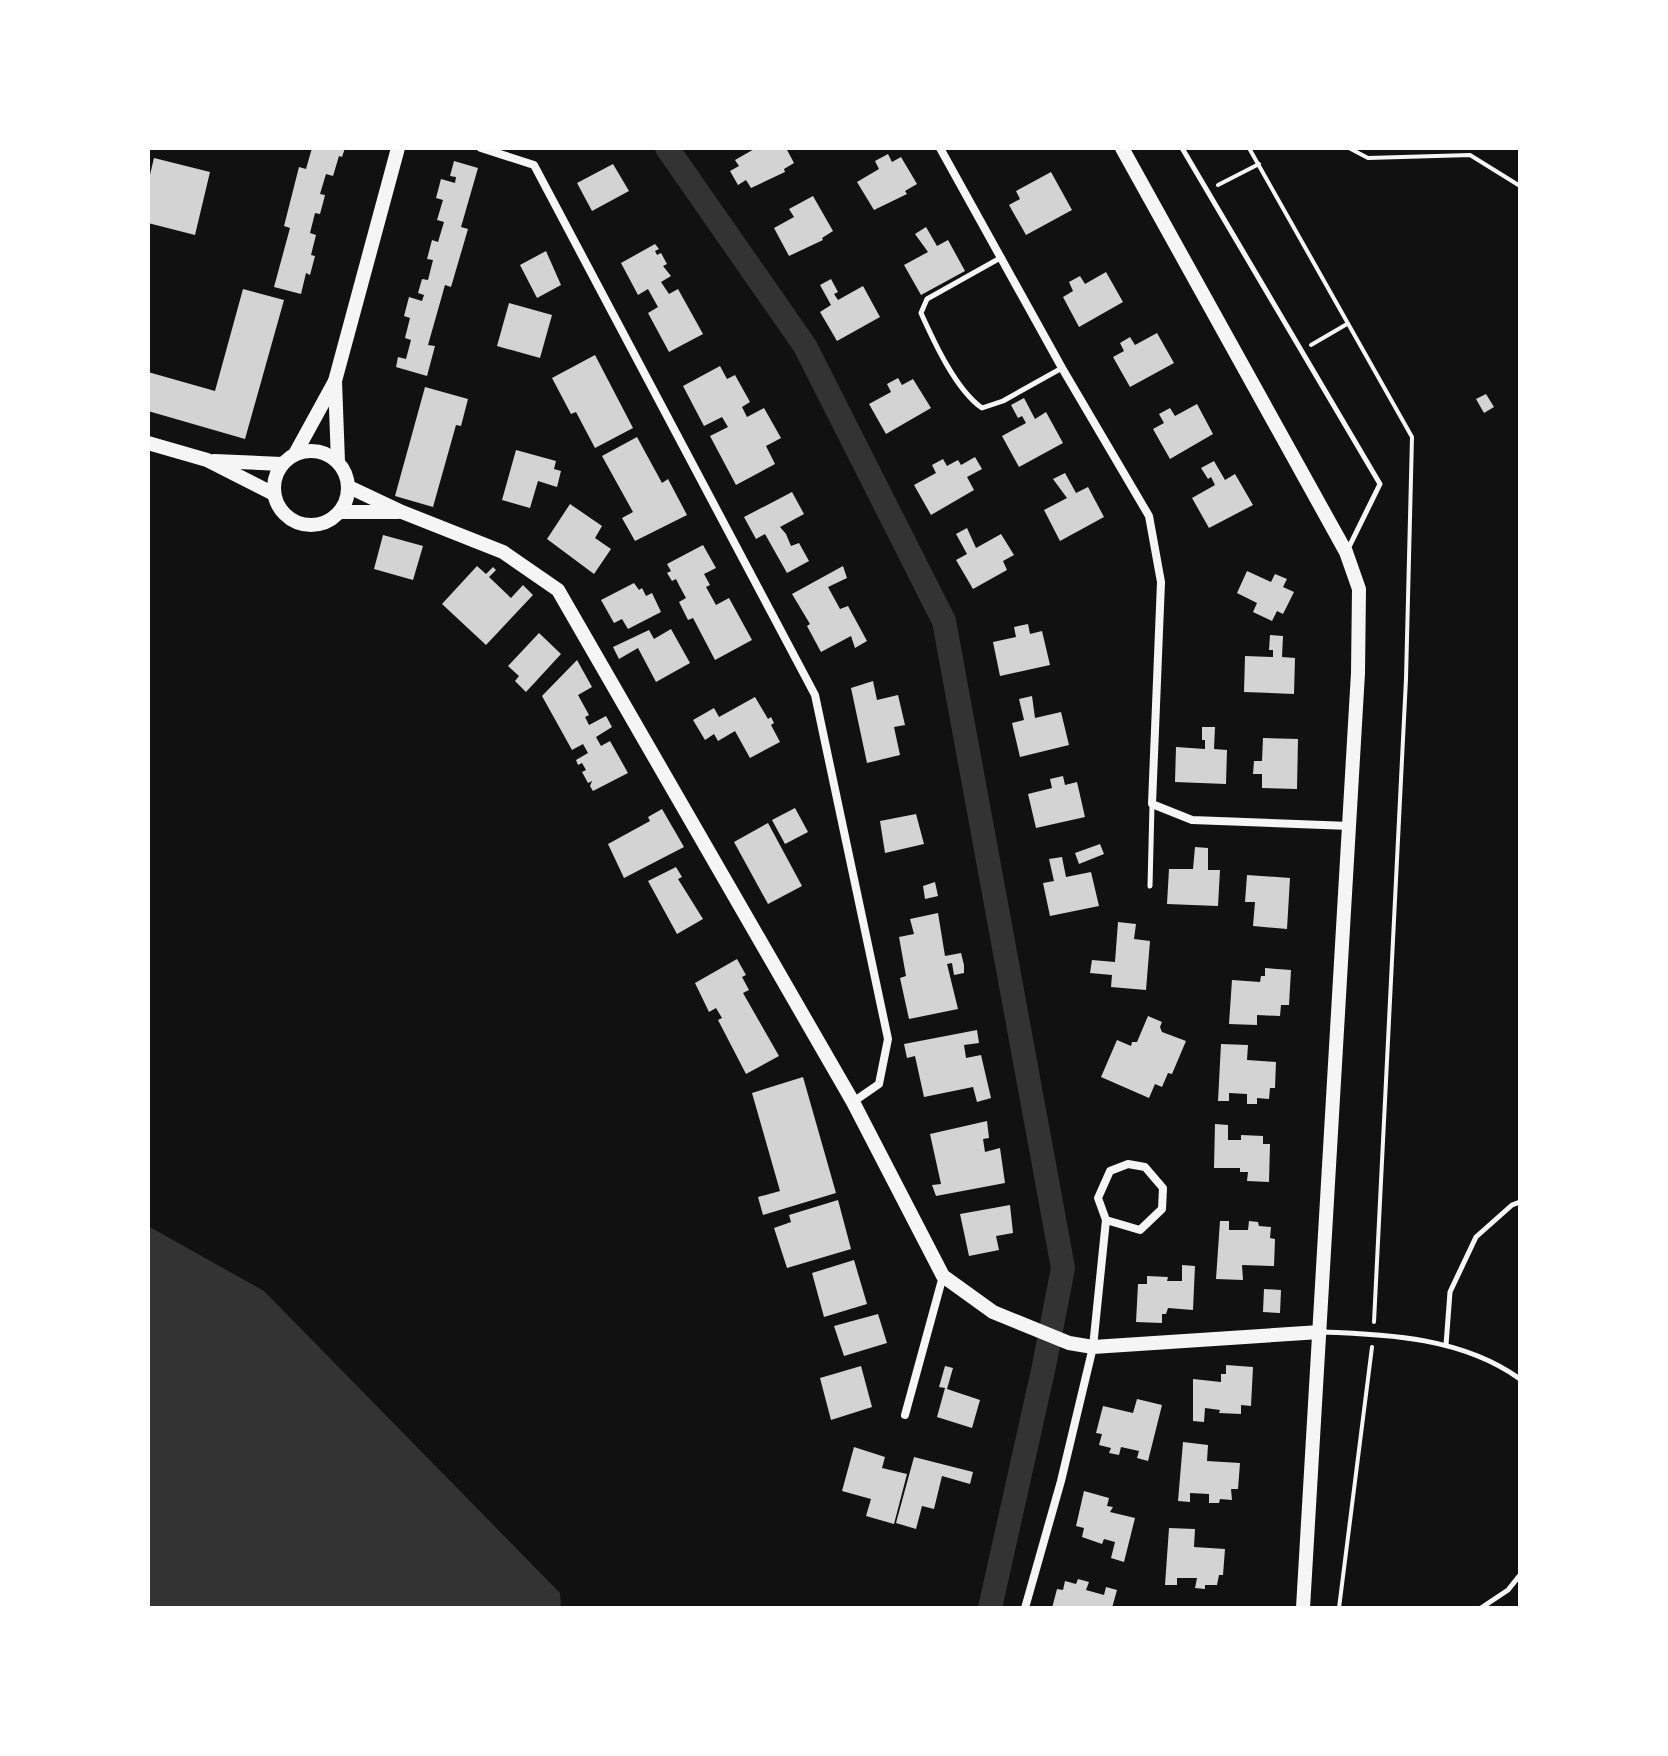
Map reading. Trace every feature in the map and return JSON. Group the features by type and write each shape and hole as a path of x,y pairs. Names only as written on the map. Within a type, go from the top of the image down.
{"street":[{"path":"295,454 335,381 398,148"},
{"path":"481,148 534,165 815,695 888,1039 879,1084 853,1102"},
{"path":"940,148 1062,368 1149,516 1161,582 1152,804 1192,820 1350,826"},
{"path":"1123,148 1346,552 1359,589 1350,826 1303,1608"},
{"path":"335,381 338,462"},
{"path":"148,443 207,460 274,494"},
{"path":"341,512 349,487 346,473 338,462 326,453 311,450 295,454 282,464 275,478 274,494 280,510 292,521 320,525 341,512 402,512"},
{"path":"207,460 282,464"},
{"path":"349,487 402,512 503,552 558,590 853,1102 943,1276 993,1312 1069,1343 1093,1347 1320,1332"},
{"path":"1025,1608 1061,1481 1093,1347 1106,1220 1098,1198 1110,1171 1128,1164 1145,1167 1163,1188 1162,1209 1140,1230 1106,1220"},
{"path":"905,1415 943,1276"}],"lane":[{"path":"1182,148 1380,484 1346,552"},
{"path":"1003,257 927,299 921,313 927,326 967,398 982,408 1003,401 1062,368"},
{"path":"1150,886 1152,804"},
{"path":"1446,1345 1450,1292 1476,1237 1512,1205 1520,1202"},
{"path":"1320,1332 1373,1333 1446,1345 1499,1364 1520,1379"},
{"path":"1481,1608 1508,1590 1520,1575"}],"path":[{"path":"1249,148 1412,437 1406,679 1373,1333 1339,1608"},
{"path":"1349,148 1368,158 1470,155 1520,186"},
{"path":"1207,190 1259,164"},
{"path":"1301,351 1347,324"}],"shaded area":[{"path":"148,1226 264,1291 560,1593 561,1608 148,1608"}],"building":[{"path":"312,148 345,148 333,176 326,174 320,194 325,195 323,203 320,214 315,213 310,233 316,235 311,255 315,256 310,275 306,273 301,294 274,287 290,228 284,226 299,167 306,169"},
{"path":"756,148 786,148 794,163 784,169 785,172 751,188 746,180 738,185 730,171 739,166 735,160"},
{"path":"888,154 892,162 901,157 917,184 905,191 907,194 874,210 857,182 879,169 875,161"},
{"path":"154,158 210,172 195,235 148,223 148,183"},
{"path":"454,161 478,168 461,227 468,229 451,287 445,285 428,345 435,346 427,376 396,367 398,357 406,359 411,340 405,338 410,318 404,316 409,297 422,301 424,295 418,293 422,279 428,280 433,260 427,259 432,240 438,242 444,222 437,220 443,200 436,198 441,179 455,183 456,177 450,176"},
{"path":"613,164 629,191 592,211 577,183"},
{"path":"1051,172 1072,210 1026,235 1009,205 1020,199 1016,191"},
{"path":"813,196 833,231 823,240 789,256 774,228 794,217 789,209"},
{"path":"926,227 937,246 948,240 965,271 921,295 904,265 928,252 915,234"},
{"path":"655,244 659,249 655,251 657,255 661,253 667,264 663,266 671,276 661,282 669,294 678,289 703,334 669,352 648,313 658,307 648,289 638,295 621,263"},
{"path":"546,251 561,285 537,298 520,265"},
{"path":"1106,272 1123,302 1079,327 1063,297 1073,291 1069,282 1080,276 1085,284"},
{"path":"831,279 838,292 834,294 838,300 863,286 880,317 837,341 820,312 831,305 820,285"},
{"path":"243,289 284,300 245,439 148,411 148,372 215,391"},
{"path":"509,303 552,315 540,358 497,346"},
{"path":"1157,333 1174,363 1130,387 1113,357 1124,351 1120,343 1130,337 1135,345"},
{"path":"595,355 633,428 595,448 576,412 571,414 552,378"},
{"path":"720,366 727,379 735,375 750,402 742,407 747,417 764,408 781,438 766,446 775,464 736,485 710,436 728,427 722,417 704,426 683,386"},
{"path":"898,378 902,385 913,379 931,408 886,434 869,404 891,392 887,384"},
{"path":"425,387 468,399 461,426 456,425 433,507 395,496"},
{"path":"1486,394 1494,407 1484,413 1476,399"},
{"path":"1024,398 1035,419 1046,412 1063,443 1019,467 1002,436 1026,423 1022,416 1018,418 1011,405"},
{"path":"1197,404 1213,434 1170,459 1153,429 1164,423 1159,414 1170,408 1175,416"},
{"path":"637,437 662,483 668,479 687,515 635,541 622,518 633,512 602,456"},
{"path":"516,450 556,461 554,469 561,471 557,487 538,481 530,508 502,500"},
{"path":"975,457 982,469 967,477 974,490 931,515 914,485 936,473 932,465 943,459 947,466 958,460 961,465"},
{"path":"1214,461 1225,480 1235,474 1253,505 1209,528 1192,498 1215,485 1201,468"},
{"path":"1065,473 1076,493 1088,487 1104,517 1060,541 1044,510 1067,498 1053,479"},
{"path":"792,492 804,514 780,527 791,546 799,543 809,561 787,573 765,534 756,539 744,517"},
{"path":"570,504 602,526 595,538 611,549 594,574 547,539"},
{"path":"967,528 976,548 1001,534 1014,555 1003,561 1007,570 973,589 956,560 967,554 956,534"},
{"path":"383,535 423,546 413,580 374,569"},
{"path":"703,545 716,568 704,574 710,585 706,587 716,605 729,598 752,640 715,660 693,618 688,620 679,602 686,598 676,579 672,581 667,573 671,571 667,564"},
{"path":"477,566 486,574 493,567 496,570 489,577 511,598 523,585 533,595 486,645 442,604"},
{"path":"843,566 847,578 828,587 840,609 848,606 867,641 855,648 851,636 821,652 807,626 810,624 792,594"},
{"path":"1247,571 1271,582 1275,574 1287,579 1283,587 1294,592 1283,614 1277,611 1272,621 1253,612 1257,603 1237,593"},
{"path":"634,583 639,590 642,588 646,596 652,593 661,612 628,629 622,619 614,623 601,600"},
{"path":"1028,624 1030,634 1042,631 1050,665 1000,676 993,642 1016,637 1014,627"},
{"path":"671,629 690,663 656,682 638,648 619,659 613,647 649,630 654,639"},
{"path":"539,633 561,654 526,692 515,681 519,676 508,666"},
{"path":"1270,635 1283,636 1282,657 1295,658 1294,694 1244,692 1245,656 1273,657 1273,650 1269,650"},
{"path":"577,660 592,687 578,695 589,715 585,717 589,725 606,716 612,727 596,737 601,746 610,741 628,773 593,791 590,786 592,781 588,783 582,772 586,770 576,760 588,753 583,744 572,750 542,696"},
{"path":"873,681 877,700 898,695 905,725 894,727 900,755 867,763 851,688"},
{"path":"1032,696 1035,718 1061,712 1069,745 1020,757 1012,723 1024,720 1019,699"},
{"path":"755,697 768,719 771,717 774,723 771,725 780,742 750,758 735,731 718,741 714,734 705,740 693,720 714,708 719,717"},
{"path":"1202,727 1215,727 1214,749 1227,750 1226,784 1175,782 1176,747 1205,749"},
{"path":"1263,738 1298,739 1297,789 1262,788 1262,774 1253,774 1254,761 1262,761"},
{"path":"1063,776 1065,785 1077,782 1085,817 1036,828 1028,794 1052,788 1050,779"},
{"path":"795,808 808,832 785,844 772,820"},
{"path":"662,809 684,847 624,878 608,844 650,821 648,817"},
{"path":"916,814 924,844 885,853 880,821"},
{"path":"768,823 802,886 768,904 734,842"},
{"path":"1100,844 1104,854 1079,864 1075,853"},
{"path":"1195,847 1208,848 1208,870 1220,870 1218,906 1167,904 1169,869 1193,869"},
{"path":"1062,857 1066,877 1091,872 1099,906 1050,916 1043,883 1054,881 1049,859"},
{"path":"676,867 682,877 678,879 703,919 677,934 648,881"},
{"path":"1247,875 1290,878 1287,929 1253,926 1255,902 1245,902"},
{"path":"935,882 938,896 925,899 923,886"},
{"path":"938,913 945,956 961,953 964,965 964,973 954,975 952,963 947,964 958,1009 909,1019 900,978 906,976 899,937 914,934 910,919"},
{"path":"1118,922 1136,924 1134,939 1150,941 1146,990 1111,987 1112,975 1090,973 1092,960 1115,962"},
{"path":"737,959 746,975 742,977 749,990 743,993 779,1056 746,1074 718,1020 722,1018 716,1008 709,1012 695,983"},
{"path":"1265,968 1291,970 1289,1005 1281,1005 1280,1016 1257,1015 1257,1025 1229,1024 1232,980 1260,982 1261,976 1265,976"},
{"path":"1148,1016 1162,1022 1162,1032 1186,1041 1172,1074 1168,1073 1162,1087 1155,1084 1149,1098 1101,1077 1117,1040 1131,1046 1132,1042 1137,1042"},
{"path":"977,1030 979,1043 964,1045 966,1058 981,1055 991,1098 977,1102 973,1087 924,1097 915,1056 907,1058 904,1044"},
{"path":"1221,1044 1248,1045 1247,1060 1276,1062 1275,1088 1270,1088 1269,1099 1257,1098 1257,1104 1247,1104 1247,1094 1229,1093 1229,1101 1218,1101"},
{"path":"803,1077 836,1193 763,1215 758,1197 780,1191 752,1093"},
{"path":"987,1121 989,1138 983,1139 985,1152 1000,1148 1005,1183 936,1196 932,1185 941,1184 930,1134"},
{"path":"1215,1124 1228,1125 1228,1140 1241,1140 1241,1135 1263,1136 1263,1144 1270,1144 1269,1182 1247,1181 1248,1172 1240,1172 1240,1168 1214,1168"},
{"path":"838,1200 851,1249 787,1268 774,1228 791,1222 789,1215"},
{"path":"1010,1205 1013,1233 996,1236 999,1250 969,1256 960,1214"},
{"path":"1220,1221 1229,1221 1229,1230 1248,1230 1249,1221 1271,1227 1270,1238 1275,1239 1274,1266 1242,1265 1243,1280 1216,1279"},
{"path":"854,1260 867,1304 824,1317 812,1273"},
{"path":"1182,1265 1195,1266 1193,1310 1168,1308 1166,1314 1162,1314 1162,1323 1136,1322 1138,1284 1147,1284 1147,1276 1182,1281"},
{"path":"1264,1289 1281,1290 1280,1313 1263,1312"},
{"path":"878,1314 887,1343 844,1356 834,1326"},
{"path":"1226,1365 1253,1367 1251,1406 1241,1405 1241,1414 1219,1413 1220,1410 1205,1408 1204,1422 1193,1421 1193,1379 1221,1382 1221,1374 1226,1374"},
{"path":"861,1366 872,1407 831,1420 820,1378"},
{"path":"945,1366 953,1368 947,1389 980,1400 972,1428 937,1417 945,1388 939,1387"},
{"path":"1137,1399 1162,1405 1148,1461 1137,1458 1139,1451 1121,1447 1119,1455 1109,1453 1111,1448 1099,1445 1102,1434 1096,1433 1103,1406 1133,1413"},
{"path":"1183,1442 1208,1445 1207,1461 1240,1463 1238,1489 1231,1489 1232,1500 1220,1499 1219,1503 1209,1503 1209,1494 1190,1493 1190,1502 1178,1501"},
{"path":"854,1447 885,1457 882,1468 907,1474 894,1524 866,1516 871,1499 842,1491"},
{"path":"914,1457 973,1472 970,1484 942,1476 934,1509 922,1506 916,1529 896,1523"},
{"path":"1084,1491 1109,1498 1107,1506 1113,1507 1110,1512 1135,1518 1124,1562 1111,1558 1115,1542 1104,1539 1102,1544 1082,1537 1084,1528 1076,1526"},
{"path":"1169,1528 1195,1529 1194,1547 1225,1549 1223,1575 1219,1575 1217,1585 1195,1588 1197,1578 1177,1578 1177,1585 1165,1585"},
{"path":"1078,1579 1089,1582 1086,1590 1104,1595 1106,1587 1117,1590 1112,1608 1052,1608 1057,1589 1063,1590 1065,1581 1076,1584"}],"waterway":[{"path":"667,148 805,346 944,621 1063,1268 990,1608"}]}
